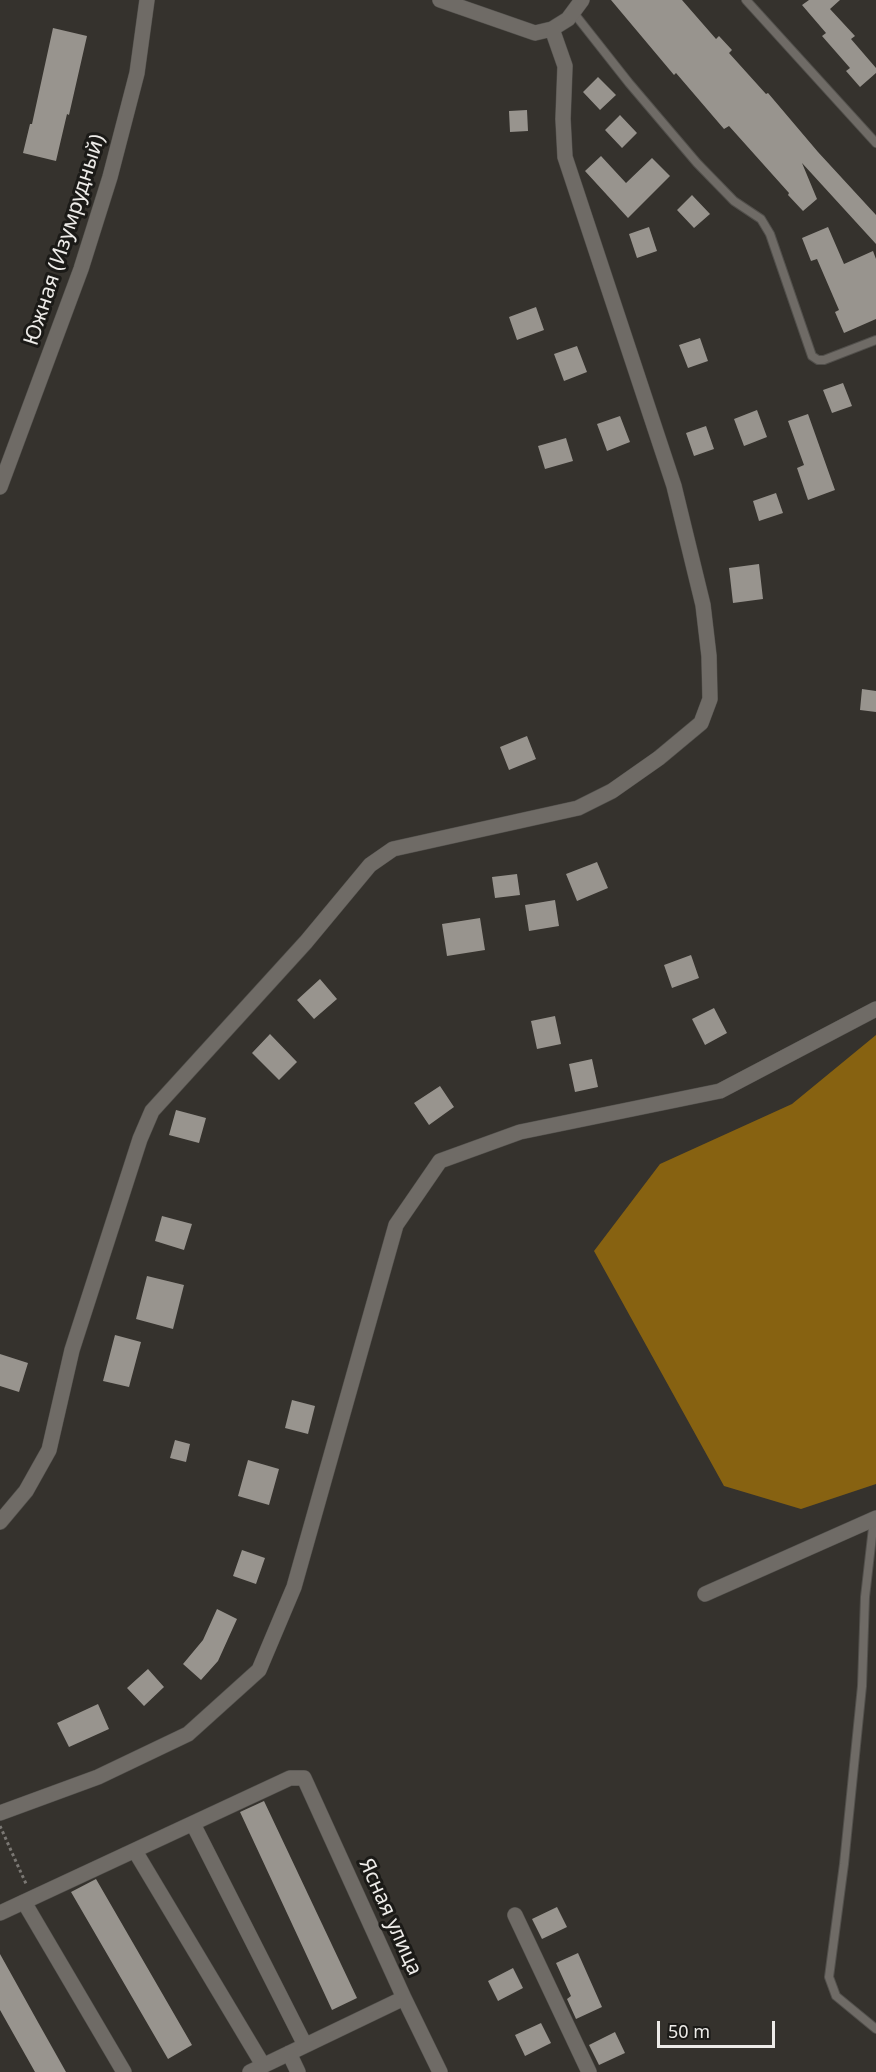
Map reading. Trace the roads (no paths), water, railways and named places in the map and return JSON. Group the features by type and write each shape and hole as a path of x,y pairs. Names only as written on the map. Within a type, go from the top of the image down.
{"street":[{"name":"Южная (Изумрудный)","path":"0,487 81,269 110,177 137,73 147,0"},
{"path":"441,0 535,33 552,29 568,19 577,6"},
{"path":"0,1522 26,1491 49,1450 72,1350 140,1138 152,1111 306,942 370,865 393,849 578,808 612,791 659,758 701,723 710,699 709,656 703,605 674,486 565,157 563,119 565,66 552,29"},
{"path":"0,1813 98,1777 188,1734 259,1670 294,1587 396,1226 440,1161 520,1132 720,1091 876,1009"},
{"path":"705,1594 875,1519"},
{"name":"Ясная улица","path":"193,1824 291,1778 304,1778 440,2072"},
{"path":"0,1913 193,1824 305,2045"},
{"path":"135,1851 256,2069 404,1998"},
{"path":"28,1900 124,2072"},
{"path":"515,1915 589,2072"},
{"path":"289,2053 298,2072"}],"lane":[{"path":"746,0 876,143"},
{"path":"577,6 628,83 697,163 734,201 761,219 770,234 812,356 818,360 824,360 876,340"},
{"path":"875,1519 864,1597 859,1722 829,1977 836,1996 876,2029"}]}
